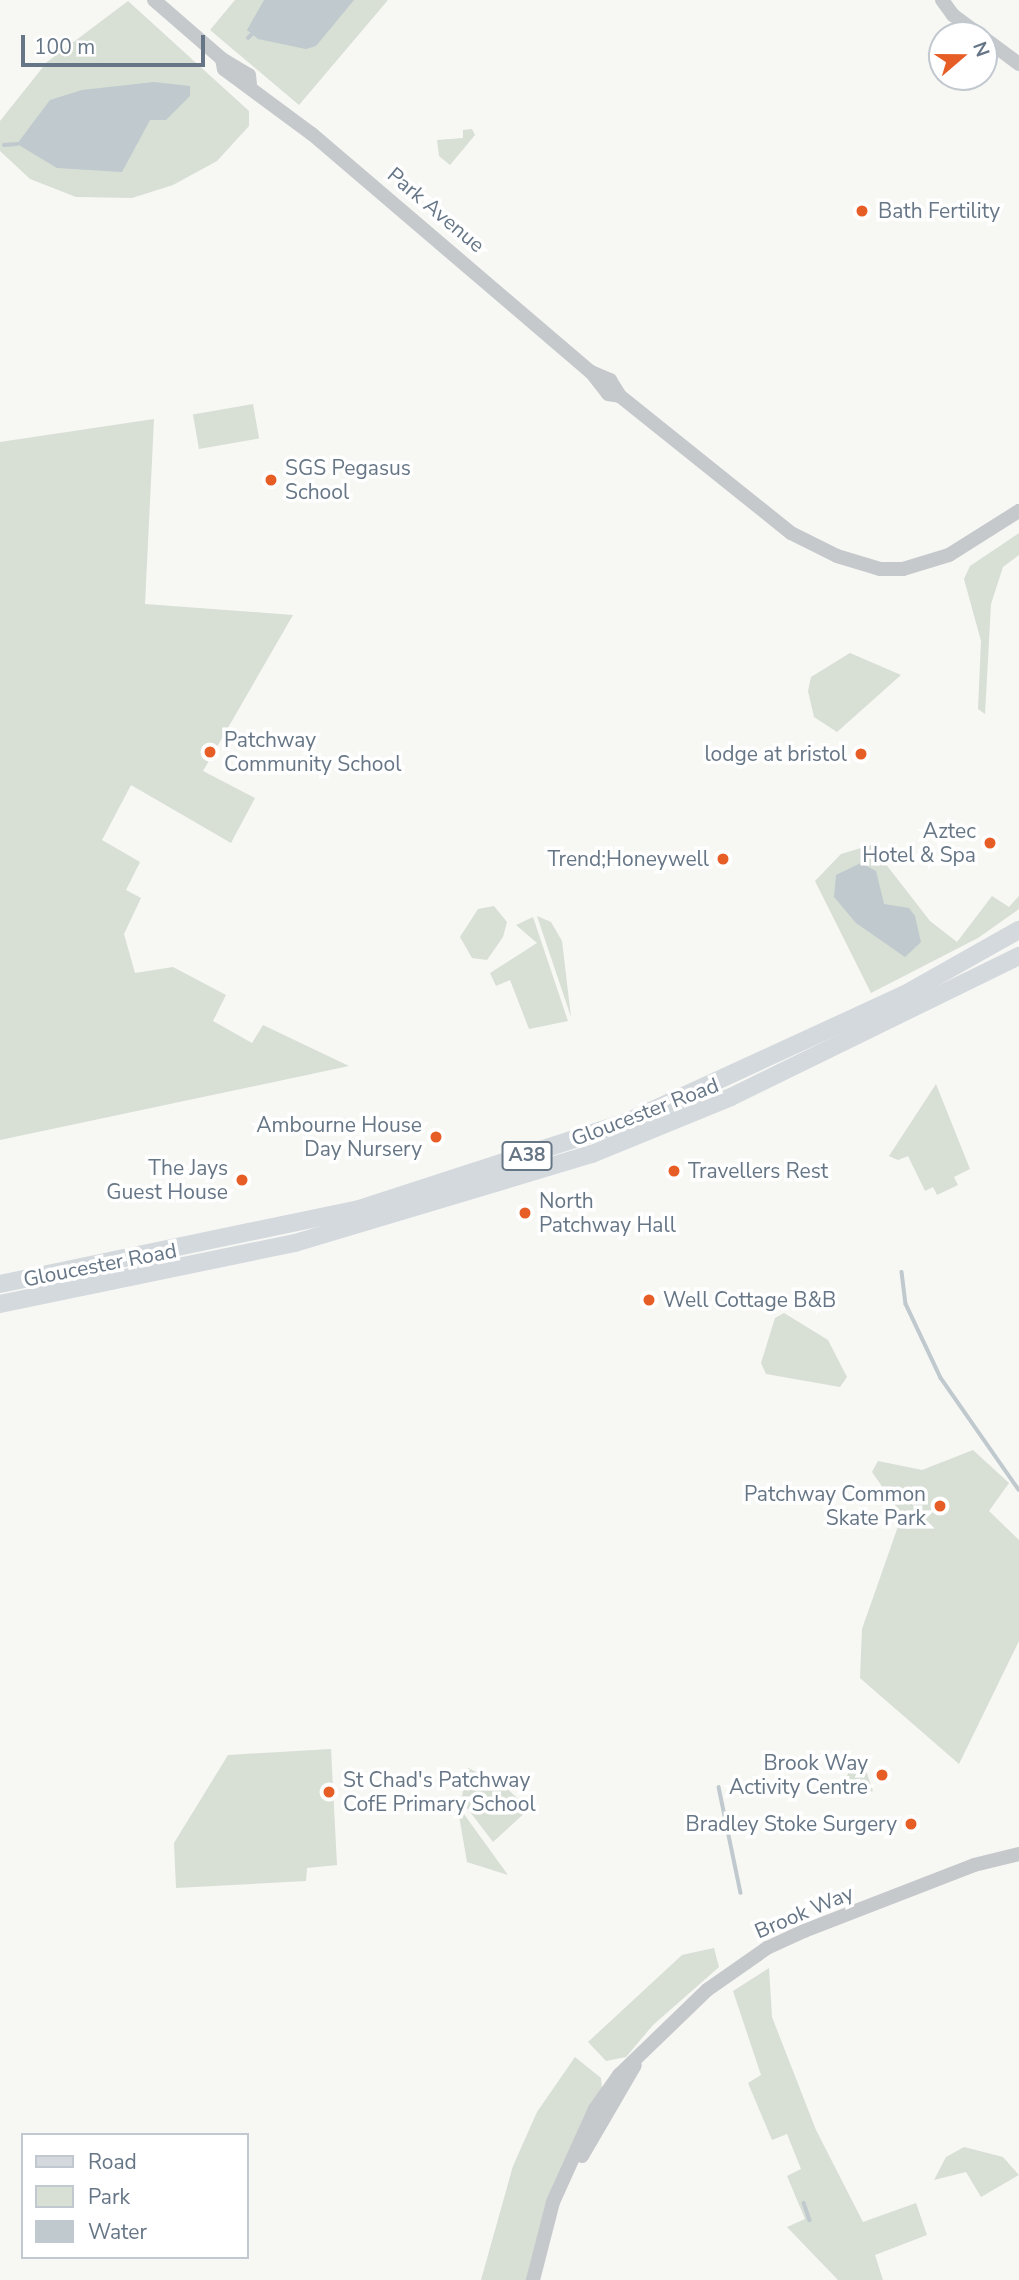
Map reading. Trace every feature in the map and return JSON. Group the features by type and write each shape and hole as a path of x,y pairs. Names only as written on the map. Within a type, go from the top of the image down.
{"main road":[{"name":"Gloucester Road","path":"0,1284 359,1209 627,1122 907,993 1019,930"},
{"name":"Gloucester Road","path":"0,1304 295,1243 592,1154 731,1097 1019,956"}],"street":[{"name":"Park Avenue","path":"154,0 222,59 249,75 250,84 591,372 610,380 620,396 791,533 838,556 891,569 948,555 1018,510"},
{"path":"947,4 970,15 970,23 1019,64"},
{"name":"Brook Way","path":"533,2280 553,2202 602,2098 707,1990 767,1948 939,1878 1019,1854"},
{"name":"Brook Way","path":"543,2280 572,2179 637,2060"}],"green space":[{"path":"235,0 388,0 299,105 210,30"},
{"path":"128,1 249,111 249,126 217,161 173,185 132,198 76,197 30,179 0,151 0,121 47,62"},
{"path":"472,129 475,135 450,165 439,156 437,140 463,138 463,130"},
{"path":"253,404 259,438 199,449 193,415"},
{"path":"154,419 145,604 293,615 203,771 255,798 231,843 131,785 102,840 140,862 126,890 141,898 124,934 135,973 173,967 226,995 213,1021 252,1043 263,1025 349,1066 0,1140 0,442"},
{"path":"1019,533 1019,555 1003,567 991,604 985,714 978,709 981,641 964,579 970,566"},
{"path":"850,653 901,675 837,732 814,717 808,691 811,677"},
{"path":"871,845 930,921 957,942 992,896 1009,907 1019,896 1019,909 978,938 871,993 815,881 841,854"},
{"path":"494,906 507,922 503,937 487,960 472,958 460,937 478,909"},
{"path":"537,916 551,922 562,941 571,1017"},
{"path":"533,917 568,1021 529,1029 510,980 496,986 490,973 537,943 516,925"},
{"path":"936,1084 970,1169 954,1177 958,1185 937,1195 933,1187 925,1191 908,1156 898,1160 889,1156"},
{"path":"784,1313 828,1340 847,1377 840,1387 766,1374 761,1363 775,1318"},
{"path":"973,1450 1009,1483 989,1511 1019,1540 1019,1641 959,1764 860,1678 862,1629 902,1515 872,1472 878,1461 922,1470"},
{"path":"331,1749 337,1865 307,1868 306,1881 176,1888 174,1843 228,1755"},
{"path":"863,1762 873,1791 863,1795 853,1791 847,1776 851,1767"},
{"path":"468,1768 503,1785 529,1809 493,1842 461,1800"},
{"path":"458,1810 461,1810 508,1875 467,1862"},
{"path":"714,1948 719,1967 653,2025 626,2057 606,2061 588,2042 682,1955"},
{"path":"769,1968 772,2017 816,2130 863,2222 916,2203 927,2235 875,2255 883,2280 838,2280 787,2227 805,2219 787,2176 801,2169 787,2134 772,2140 748,2083 761,2075 733,1991"},
{"path":"575,2057 601,2078 602,2089 528,2280 481,2280 513,2166 537,2112"},
{"path":"964,2147 1003,2157 1019,2175 981,2197 966,2172 934,2180 946,2157"}],"water":[{"path":"264,0 354,0 316,46 306,49 258,39 247,30"},
{"path":"154,82 190,86 190,96 166,120 150,120 122,172 57,168 17,144 50,100 82,90"},
{"path":"861,863 876,871 884,904 909,908 915,916 921,942 905,957 856,923 834,897 836,875"}],"waterway":[{"path":"248,38 252,34"},
{"path":"4,145 17,144"},
{"path":"902,1272 906,1304 941,1378 1019,1490"},
{"path":"719,1787 741,1893"},
{"path":"804,2203 810,2220"}],"place":[{"name":"Bath Fertility","path":"862,211"},
{"name":"SGS Pegasus School","path":"271,480"},
{"name":"Patchway Community School","path":"210,752"},
{"name":"lodge at bristol","path":"861,754"},
{"name":"Aztec Hotel & Spa","path":"990,843"},
{"name":"Trend;Honeywell","path":"723,859"},
{"name":"Ambourne House Day Nursery","path":"436,1137"},
{"name":"Travellers Rest","path":"674,1171"},
{"name":"The Jays Guest House","path":"242,1180"},
{"name":"North Patchway Hall","path":"525,1213"},
{"name":"Well Cottage B&B","path":"649,1300"},
{"name":"Patchway Common Skate Park","path":"940,1506"},
{"name":"Brook Way Activity Centre","path":"882,1775"},
{"name":"St Chad's Patchway CofE Primary School","path":"329,1792"},
{"name":"Bradley Stoke Surgery","path":"911,1824"}]}
